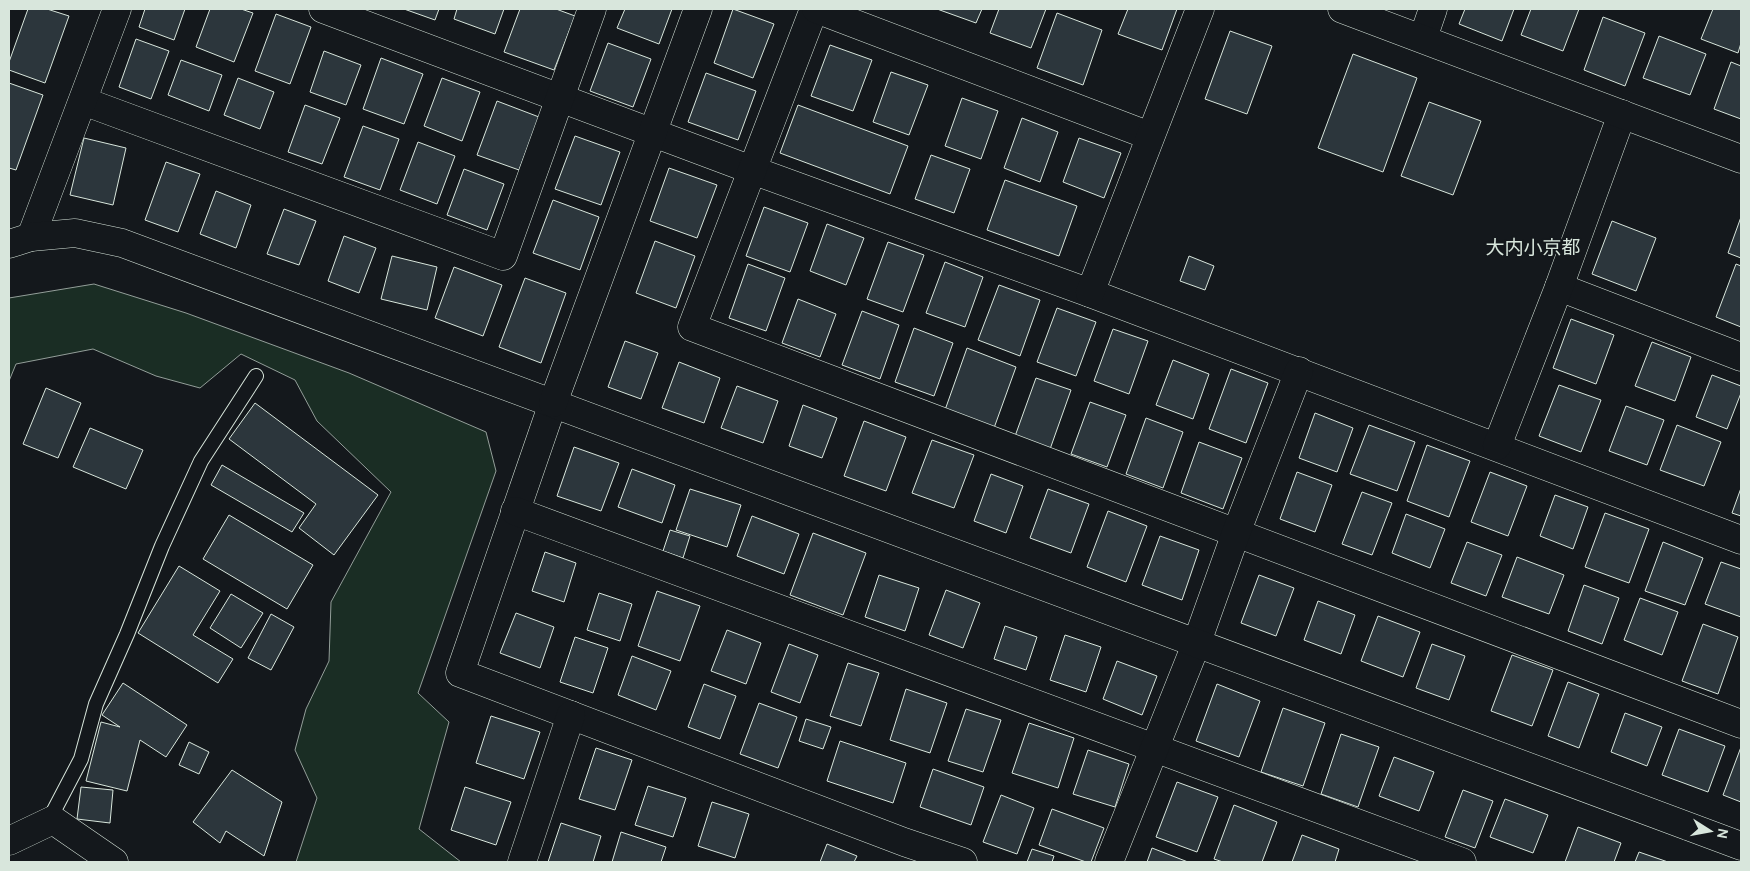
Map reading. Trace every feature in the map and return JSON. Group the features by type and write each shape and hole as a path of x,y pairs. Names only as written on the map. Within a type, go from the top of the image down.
{"street":[{"path":"20,241 83,101 117,9"},
{"path":"323,9 752,170 1299,371 1741,540"},
{"path":"83,101 503,256 592,9"},
{"path":"698,9 553,403 460,674 571,715 900,852 963,862"},
{"path":"1150,136 815,9 692,327 1741,724"},
{"path":"1090,293 1200,9"},
{"path":"1342,9 1741,159"},
{"path":"1423,38 1434,9"},
{"path":"1496,446 1559,287 1622,114"},
{"path":"20,241 76,234 122,242 1741,846"},
{"path":"1559,287 1741,357"},
{"path":"1109,862 1197,642 1236,532 1299,371"},
{"path":"515,511 1462,862"},
{"path":"522,862 571,715"},
{"path":"9,842 53,820 114,862"}],"lane":[{"path":"47,822 81,759 96,704 162,546 201,461 256,376"}],"green space":[{"path":"94,284 186,313 349,373 486,432 496,471 418,693 449,722 419,829 461,862 296,862 317,798 295,750 306,709 329,661 331,602 391,492 317,421 295,380 241,354 200,388 156,376 93,349 16,364 9,381 9,298"}],"building":[{"path":"28,9 47,9 69,16 45,83 9,70 9,62"},
{"path":"145,9 185,9 174,40 139,27"},
{"path":"210,9 241,9 253,13 234,62 196,47"},
{"path":"404,9 439,9 435,20"},
{"path":"457,9 504,9 495,34 454,19"},
{"path":"520,9 556,9 575,16 554,70 504,52"},
{"path":"625,9 672,9 659,44 617,28"},
{"path":"733,9 774,24 753,78 714,63"},
{"path":"937,9 982,9 976,23"},
{"path":"999,9 1046,9 1031,48 990,33"},
{"path":"1128,9 1177,9 1162,50 1118,34"},
{"path":"1465,9 1514,9 1502,41 1459,24"},
{"path":"1531,9 1579,9 1563,51 1521,35"},
{"path":"1713,9 1741,9 1741,43 1738,53 1701,39"},
{"path":"1057,13 1102,30 1083,85 1037,68"},
{"path":"276,14 311,27 290,84 255,71"},
{"path":"1603,17 1645,33 1625,86 1584,70"},
{"path":"1230,31 1272,46 1247,114 1205,99"},
{"path":"1659,36 1706,54 1690,95 1643,78"},
{"path":"136,39 169,51 151,99 119,87"},
{"path":"608,43 651,59 633,107 590,91"},
{"path":"830,45 872,60 853,111 811,96"},
{"path":"324,51 361,65 346,105 310,92"},
{"path":"1353,54 1417,78 1383,172 1318,148"},
{"path":"381,58 423,74 404,124 363,109"},
{"path":"181,60 222,75 209,111 168,95"},
{"path":"1731,62 1741,66 1741,119 1714,109"},
{"path":"891,72 928,85 909,135 873,122"},
{"path":"706,73 756,91 738,140 688,122"},
{"path":"238,78 274,92 260,129 224,115"},
{"path":"442,78 480,92 462,141 424,126"},
{"path":"9,83 43,95 16,170 9,168"},
{"path":"962,98 998,111 981,159 945,146"},
{"path":"497,101 539,117 519,170 477,155"},
{"path":"1429,102 1481,121 1453,195 1401,176"},
{"path":"305,105 340,118 322,164 288,152"},
{"path":"798,105 908,146 890,194 780,153"},
{"path":"1022,118 1058,132 1040,182 1004,168"},
{"path":"363,126 399,139 380,190 344,177"},
{"path":"575,136 620,152 601,205 555,189"},
{"path":"84,138 126,148 113,205 70,195"},
{"path":"1079,138 1121,153 1104,198 1063,182"},
{"path":"418,142 455,156 437,204 400,190"},
{"path":"931,155 970,169 954,213 915,199"},
{"path":"166,162 200,174 178,232 145,220"},
{"path":"669,168 717,185 697,238 650,221"},
{"path":"464,169 504,184 487,230 447,215"},
{"path":"1005,180 1077,206 1059,256 987,230"},
{"path":"216,191 251,205 236,248 200,234"},
{"path":"553,200 599,217 580,270 533,253"},
{"path":"764,207 808,223 790,272 746,256"},
{"path":"284,209 316,221 299,265 267,254"},
{"path":"1741,217 1741,258 1728,253"},
{"path":"1612,221 1656,238 1636,291 1592,274"},
{"path":"827,224 864,238 846,285 810,271"},
{"path":"344,236 376,248 359,293 328,281"},
{"path":"655,241 695,256 676,308 636,293"},
{"path":"888,242 924,255 903,312 867,299"},
{"path":"392,256 437,267 427,310 381,299"},
{"path":"1189,256 1214,266 1205,290 1180,281"},
{"path":"945,262 983,277 965,327 926,313"},
{"path":"748,264 785,278 766,331 729,318"},
{"path":"1736,264 1741,266 1741,327 1716,317"},
{"path":"454,267 502,285 483,336 435,318"},
{"path":"525,278 566,293 541,363 499,347"},
{"path":"999,285 1040,300 1020,356 978,340"},
{"path":"798,299 836,314 820,357 782,343"},
{"path":"1057,308 1096,322 1076,376 1037,362"},
{"path":"862,311 899,325 880,379 842,365"},
{"path":"1571,319 1614,335 1596,384 1553,368"},
{"path":"914,328 953,343 934,396 895,382"},
{"path":"1113,329 1148,341 1129,394 1094,381"},
{"path":"625,341 658,353 641,399 608,387"},
{"path":"1652,342 1691,357 1675,401 1635,386"},
{"path":"967,348 1016,367 994,428 945,410"},
{"path":"1173,360 1209,374 1193,419 1156,405"},
{"path":"679,362 720,378 704,423 662,408"},
{"path":"1231,369 1268,383 1246,443 1209,429"},
{"path":"1712,375 1741,386 1741,393 1727,429 1696,417"},
{"path":"1036,378 1071,390 1049,452 1014,439"},
{"path":"1559,385 1601,400 1581,452 1539,436"},
{"path":"737,386 778,401 763,443 721,428"},
{"path":"46,388 81,403 58,458 23,444"},
{"path":"1090,402 1126,415 1107,467 1071,454"},
{"path":"255,403 378,495 334,555 299,528 316,504 229,439"},
{"path":"803,405 837,418 822,458 789,446"},
{"path":"1626,406 1664,420 1647,465 1609,451"},
{"path":"1315,413 1353,428 1337,472 1299,458"},
{"path":"1146,418 1183,432 1163,488 1126,474"},
{"path":"864,421 906,437 886,491 844,476"},
{"path":"1369,425 1415,442 1397,491 1350,474"},
{"path":"1677,425 1721,442 1704,486 1660,470"},
{"path":"90,428 143,450 126,489 73,467"},
{"path":"932,440 974,455 954,508 912,493"},
{"path":"1199,442 1242,458 1223,509 1181,493"},
{"path":"1427,445 1470,461 1449,517 1407,501"},
{"path":"574,447 619,463 601,511 557,496"},
{"path":"222,465 304,513 292,532 211,485"},
{"path":"632,469 675,485 662,523 618,507"},
{"path":"1297,472 1332,485 1315,532 1280,519"},
{"path":"1490,472 1527,486 1508,536 1471,522"},
{"path":"991,474 1023,486 1006,533 974,521"},
{"path":"1741,488 1741,516 1732,513"},
{"path":"690,489 741,505 727,547 676,530"},
{"path":"1048,489 1089,504 1071,553 1030,538"},
{"path":"1362,492 1392,503 1372,555 1342,544"},
{"path":"1555,495 1588,507 1573,549 1540,536"},
{"path":"1108,511 1147,526 1126,582 1087,567"},
{"path":"1605,513 1649,529 1629,583 1585,567"},
{"path":"1406,514 1445,529 1430,568 1392,553"},
{"path":"229,515 313,565 287,609 203,559"},
{"path":"752,516 799,534 784,574 737,556"},
{"path":"670,530 690,536 683,558 663,551"},
{"path":"813,533 866,553 843,615 790,595"},
{"path":"1160,536 1199,550 1182,600 1142,585"},
{"path":"1467,542 1502,555 1486,596 1451,583"},
{"path":"1663,542 1703,558 1685,605 1645,591"},
{"path":"545,552 576,563 564,602 532,591"},
{"path":"1517,557 1564,575 1549,614 1502,597"},
{"path":"1721,562 1741,569 1741,617 1705,604"},
{"path":"179,566 220,591 193,635 233,659 218,683 138,633"},
{"path":"879,575 919,588 905,631 865,617"},
{"path":"1259,575 1294,588 1276,636 1241,623"},
{"path":"1584,585 1619,598 1602,644 1568,631"},
{"path":"946,590 980,603 963,648 929,635"},
{"path":"657,591 700,606 680,661 638,646"},
{"path":"599,593 632,604 620,641 587,630"},
{"path":"231,594 263,613 241,648 210,628"},
{"path":"1640,598 1678,612 1662,655 1624,640"},
{"path":"1318,601 1355,615 1341,654 1304,640"},
{"path":"516,613 554,627 540,668 500,653"},
{"path":"271,614 294,627 271,670 248,658"},
{"path":"1378,616 1420,632 1403,677 1361,661"},
{"path":"1703,624 1738,637 1718,694 1682,681"},
{"path":"1005,626 1037,637 1026,670 994,659"},
{"path":"727,630 761,643 746,684 711,671"},
{"path":"1065,635 1101,647 1086,692 1050,680"},
{"path":"575,637 608,648 593,693 560,682"},
{"path":"789,644 818,655 800,703 771,692"},
{"path":"1432,644 1465,656 1449,700 1416,688"},
{"path":"1512,655 1553,670 1532,726 1491,711"},
{"path":"632,656 671,671 656,710 618,695"},
{"path":"1117,661 1157,676 1142,715 1103,699"},
{"path":"848,663 879,673 861,726 830,716"},
{"path":"1568,682 1599,694 1579,748 1548,736"},
{"path":"123,683 187,725 166,757 140,740 127,791 86,781 101,722 120,727 102,715"},
{"path":"704,684 736,696 720,739 688,727"},
{"path":"1217,684 1260,701 1239,757 1196,741"},
{"path":"906,689 947,703 930,753 890,740"},
{"path":"759,703 797,717 778,768 740,754"},
{"path":"1283,708 1325,723 1303,786 1261,772"},
{"path":"966,709 1001,720 983,772 948,761"},
{"path":"1625,713 1662,727 1647,766 1611,752"},
{"path":"491,716 540,732 524,779 476,763"},
{"path":"806,719 831,727 823,749 799,741"},
{"path":"1029,723 1074,738 1058,788 1012,773"},
{"path":"1679,729 1725,746 1708,792 1662,775"},
{"path":"1341,734 1379,747 1358,807 1321,794"},
{"path":"840,741 906,763 893,803 827,781"},
{"path":"189,742 209,752 199,774 179,765"},
{"path":"1741,747 1741,802 1723,795"},
{"path":"596,748 632,760 615,810 579,799"},
{"path":"1088,750 1129,764 1115,807 1073,794"},
{"path":"1394,757 1434,772 1419,811 1379,796"},
{"path":"933,769 984,787 971,825 920,807"},
{"path":"232,770 282,802 264,856 226,831 220,843 193,822"},
{"path":"1177,782 1218,797 1197,852 1156,837"},
{"path":"648,786 686,798 673,837 635,825"},
{"path":"81,787 113,790 110,823 77,819"},
{"path":"465,787 511,802 496,845 451,830"},
{"path":"1463,790 1493,801 1475,848 1445,837"},
{"path":"1001,795 1034,808 1017,854 983,842"},
{"path":"1505,799 1548,815 1533,853 1490,837"},
{"path":"712,802 749,814 735,858 698,846"},
{"path":"1234,805 1277,822 1262,862 1223,862 1214,859"},
{"path":"1052,809 1104,828 1091,862 1086,862 1039,845"},
{"path":"561,823 601,836 593,862 548,862"},
{"path":"1578,827 1621,843 1614,862 1565,862"},
{"path":"621,832 666,847 661,862 612,862"},
{"path":"1302,835 1339,849 1335,862 1292,862"},
{"path":"827,844 857,856 854,862 820,862"},
{"path":"1152,848 1188,862 1147,862"},
{"path":"1032,849 1054,856 1052,862 1027,862"},
{"path":"1639,852 1668,862 1635,862"}],"district":[{"name":"大内小京都","path":"1533,247"}]}
